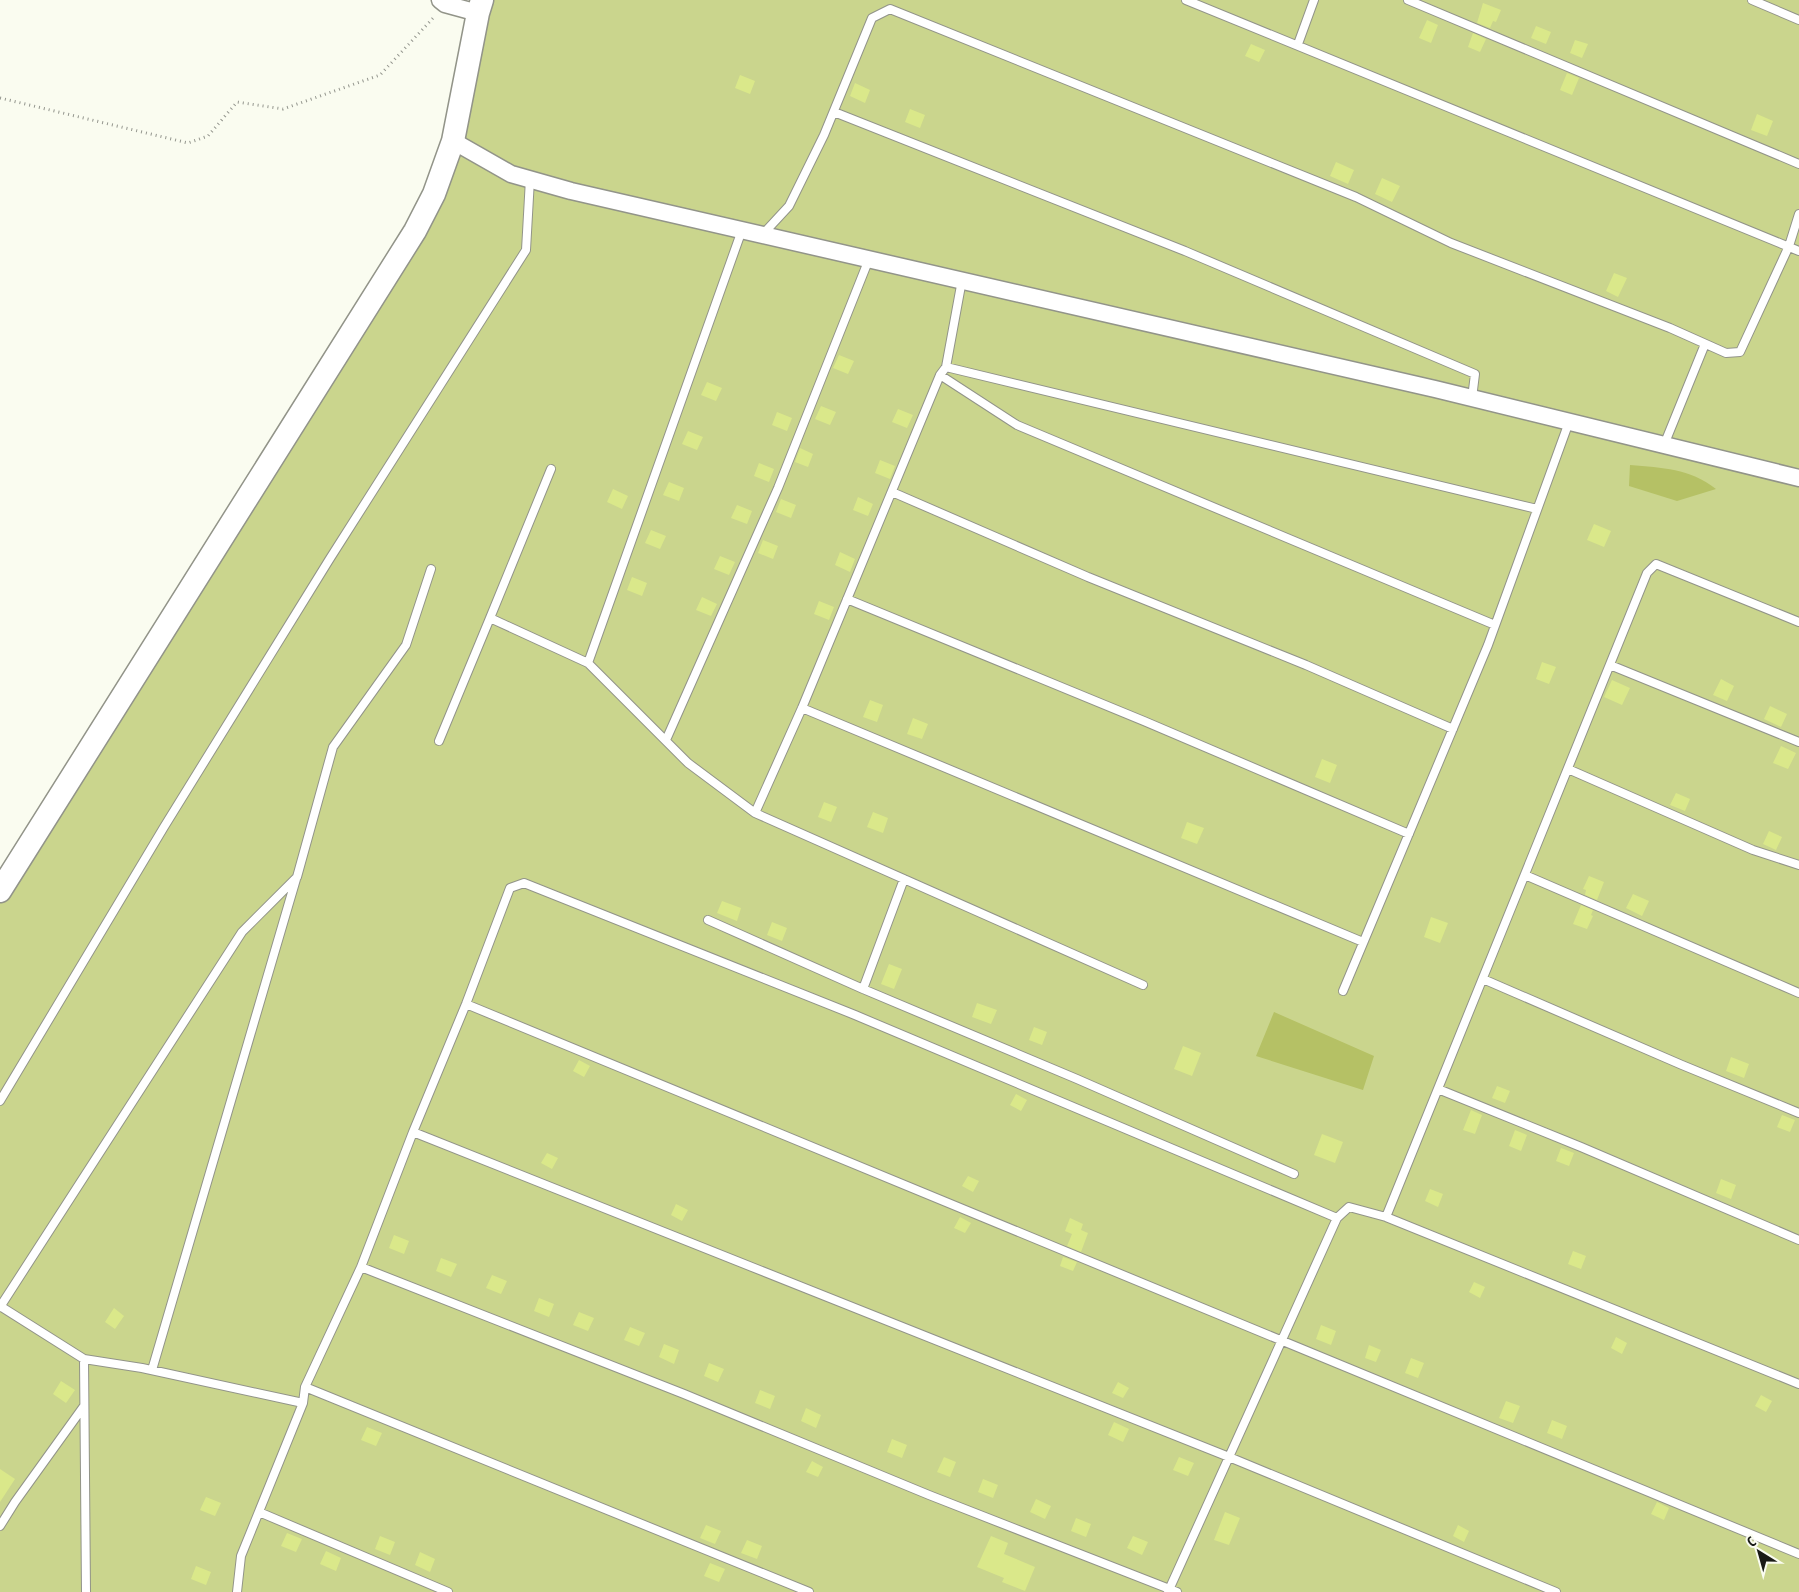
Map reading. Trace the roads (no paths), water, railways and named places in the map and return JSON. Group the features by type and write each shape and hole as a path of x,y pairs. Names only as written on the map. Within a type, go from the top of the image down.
{"street":[{"path":"0,891 415,231 434,194 453,141 480,6 443,2"},
{"path":"453,141 511,174 572,191 1472,398 1799,478"}],"lane":[{"path":"1186,0 1298,44 1799,251"},
{"path":"1298,44 1314,0"},
{"path":"1408,0 1799,164"},
{"path":"1752,0 1799,20"},
{"path":"763,234 789,206 824,135 872,18 890,9 1356,197 1451,243 1670,328 1726,353 1740,352 1789,246 1799,214"},
{"path":"834,112 1185,252 1475,374 1472,398"},
{"path":"0,1102 164,827 329,560 526,250 530,179"},
{"path":"588,663 742,230"},
{"path":"666,740 778,488 869,259"},
{"path":"756,813 802,708 940,375 946,367 962,280"},
{"path":"1664,445 1705,344"},
{"path":"946,367 1537,508"},
{"path":"940,375 1017,425 1495,625"},
{"path":"1343,991 1495,625 1569,422"},
{"path":"439,740 551,469"},
{"path":"892,492 1088,577 1306,665 1453,729"},
{"path":"1386,1217 1647,573 1656,564 1799,622"},
{"path":"152,1370 334,747 406,645 431,569"},
{"path":"847,599 1144,721 1409,834"},
{"path":"490,618 588,663 688,763 756,813 1143,984"},
{"path":"1610,665 1799,742"},
{"path":"802,708 1363,942"},
{"path":"1568,769 1753,850 1799,865"},
{"path":"1525,875 1799,993"},
{"path":"297,877 242,932 0,1306 84,1359 152,1370 303,1403"},
{"path":"863,989 904,879"},
{"path":"236,1592 241,1556 303,1403 305,1387 361,1267 510,888 524,883 855,1016 1337,1218"},
{"path":"708,920 863,989 1077,1079 1294,1174"},
{"path":"1483,979 1799,1113"},
{"path":"466,1004 1799,1554"},
{"path":"1438,1089 1581,1147 1799,1240"},
{"path":"413,1132 1229,1457 1556,1592"},
{"path":"361,1267 684,1394 929,1495 1172,1591 1229,1457 1337,1218 1349,1207 1386,1217 1799,1384"},
{"path":"84,1359 86,1592"},
{"path":"305,1387 809,1592"},
{"path":"0,1526 84,1406"},
{"path":"259,1512 448,1592"}]}
